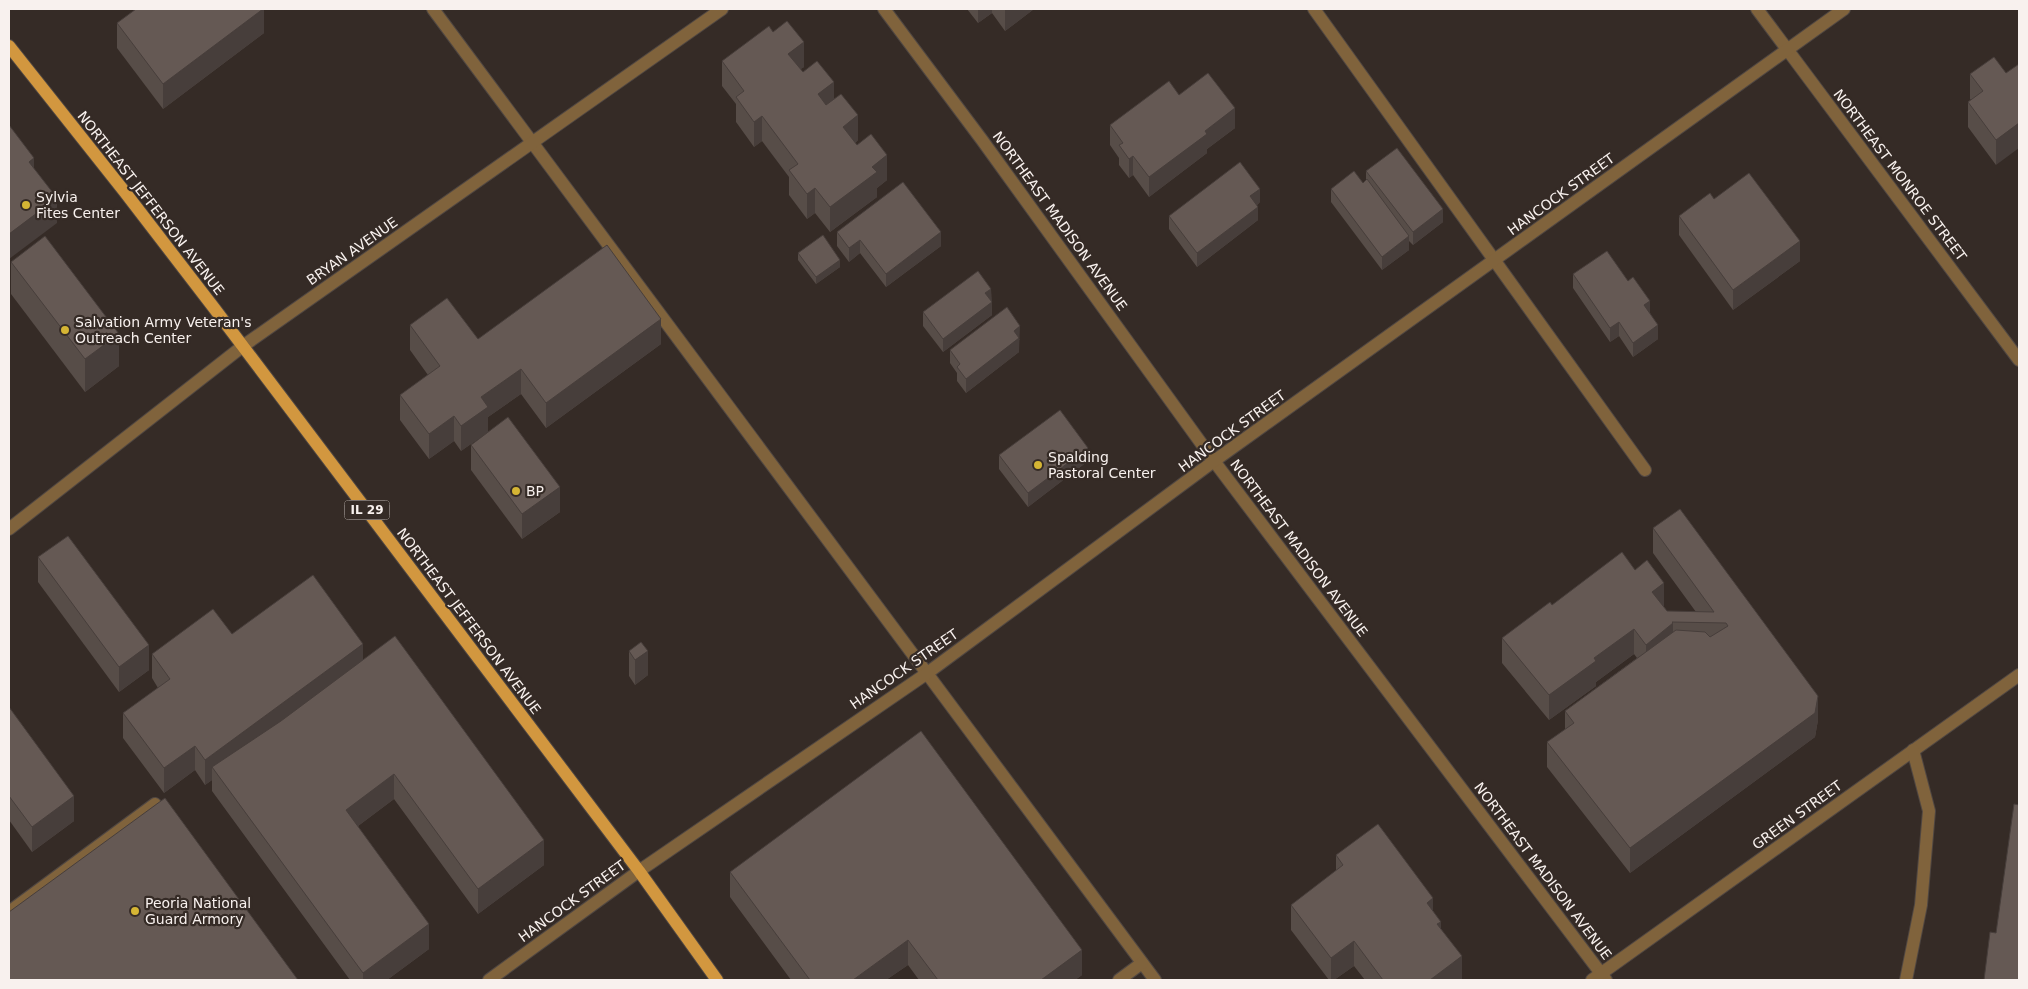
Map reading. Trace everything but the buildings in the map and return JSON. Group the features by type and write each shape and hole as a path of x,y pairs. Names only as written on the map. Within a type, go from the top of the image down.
{"main road":[{"name":"NORTHEAST JEFFERSON AVENUE","path":"9,46 243,346 638,871 717,980"}],"street":[{"path":"433,9 1155,980"},
{"name":"BRYAN AVENUE","path":"9,529 243,346 722,9"},
{"name":"NORTHEAST MADISON AVENUE","path":"884,9 982,140 1214,461 1600,978"},
{"path":"1314,9 1645,470"},
{"name":"NORTHEAST MONROE STREET","path":"1757,9 2019,360"},
{"name":"HANCOCK STREET","path":"489,980 638,871 926,674 1214,461 1844,9"},
{"name":"GREEN STREET","path":"1600,978 2019,674"},
{"path":"1906,980 1922,905 1929,810 1913,750"},
{"path":"9,912 155,804"},
{"path":"1119,980 1142,963"}],"place":[{"name":"Sylvia Fites Center","path":"26,205"},
{"name":"Salvation Army Veteran's Outreach Center","path":"65,330"},
{"name":"Spalding Pastoral Center","path":"1038,465"},
{"name":"BP","path":"516,491"},
{"name":"Peoria National Guard Armory","path":"135,911"}]}
